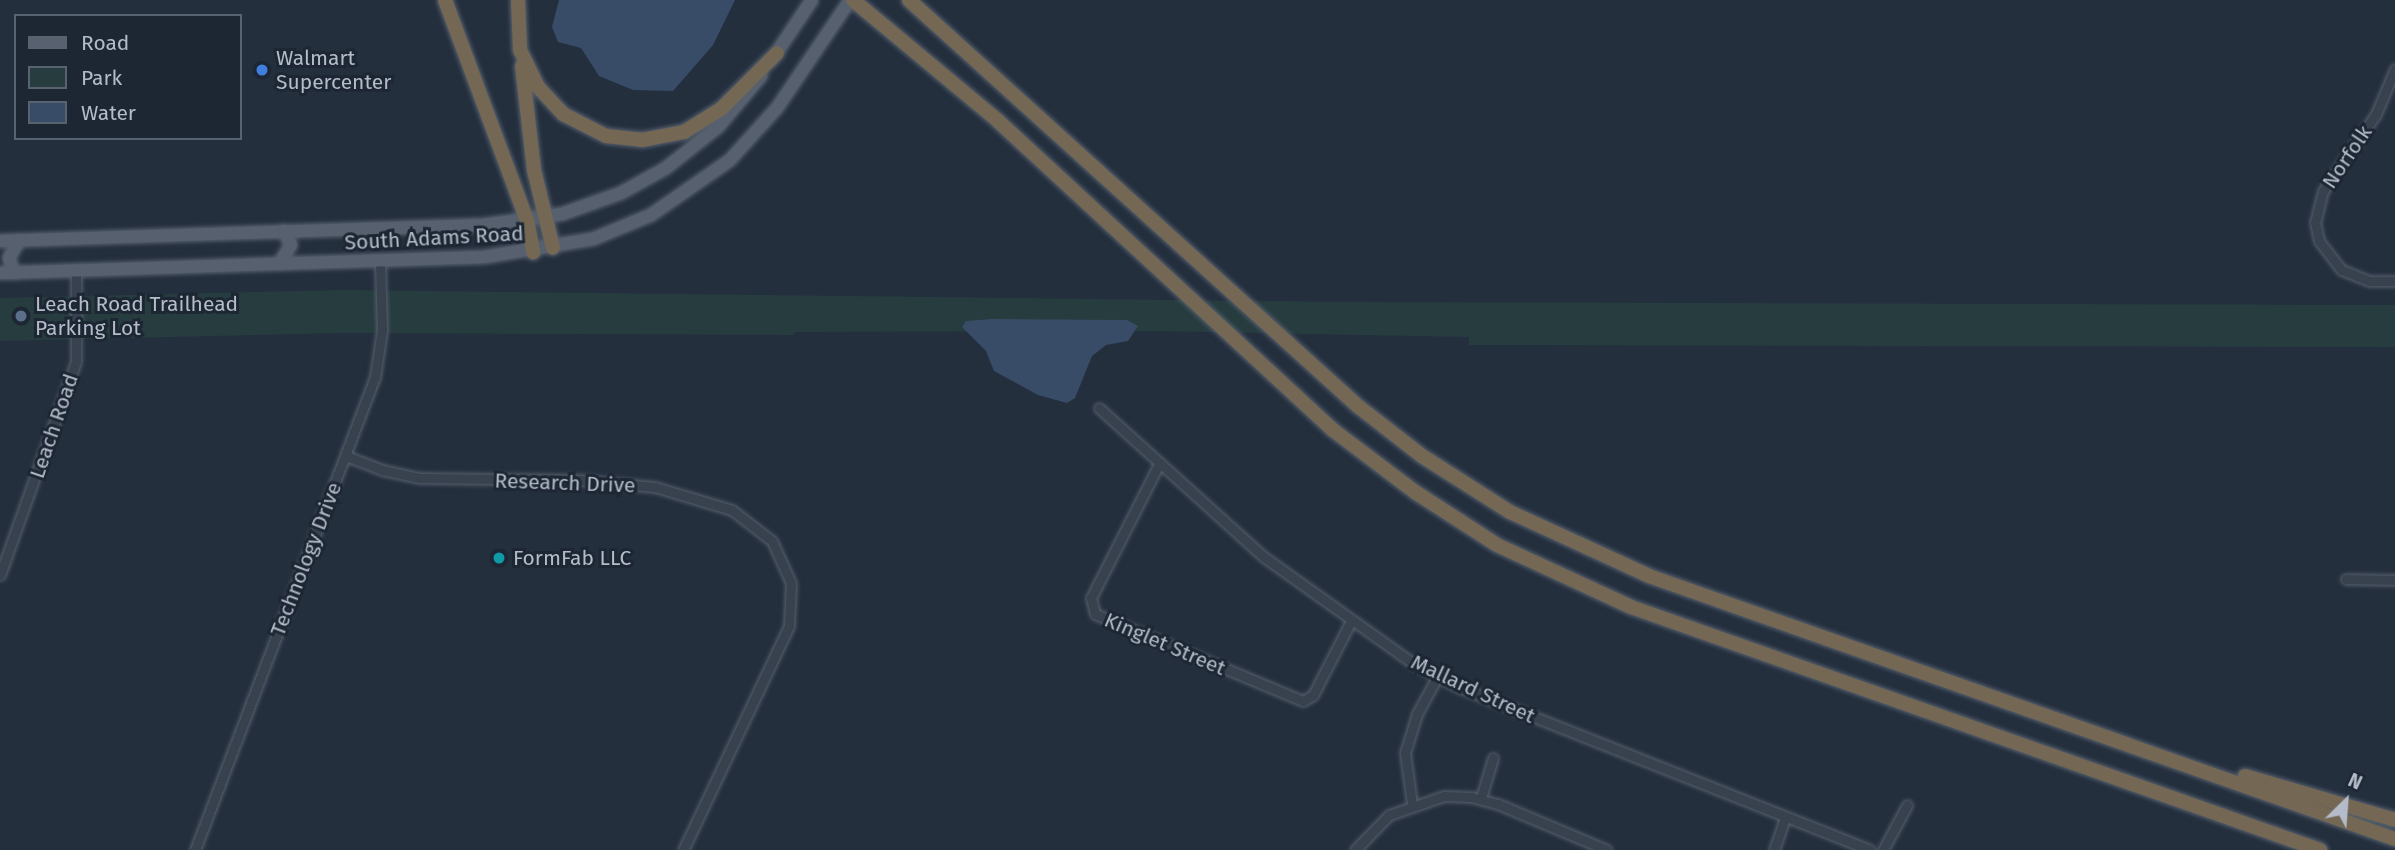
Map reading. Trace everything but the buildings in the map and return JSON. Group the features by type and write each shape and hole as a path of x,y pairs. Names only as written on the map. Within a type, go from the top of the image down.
{"highway":[{"path":"445,0 527,220 533,252"},
{"path":"517,0 520,50 543,217 553,248"},
{"path":"851,0 948,76 1239,344 1394,478 1477,533 1564,579 2320,850"},
{"path":"909,0 970,51 1290,344 1422,456 1553,535 1667,583 2395,839"},
{"path":"921,0 970,51"},
{"path":"520,50 538,87 563,114 606,136 642,140 684,132 708,118 776,53"},
{"path":"2103,735 2395,820"}],"main road":[{"name":"South Adams Road","path":"0,241 284,231 527,220 543,217 621,193 666,168 718,127 776,53 812,0"},
{"name":"South Adams Road","path":"0,273 380,261 533,252 635,223 705,180 766,122 851,0"},
{"path":"279,264 291,245 284,231"},
{"path":"14,273 9,258 20,240"}],"street":[{"name":"Norfolk","path":"2395,69 2376,114 2323,191 2315,222 2319,241 2342,270 2369,281 2395,281"},
{"name":"Technology Drive","path":"195,850 346,456 379,361 380,261"},
{"name":"Leach Road","path":"0,575 74,370 79,333 76,270"},
{"name":"Mallard Street","path":"1099,408 1264,557 1350,621 1437,677 1870,850"},
{"name":"Research Drive","path":"346,456 382,470 421,478 580,480 655,487 732,510 772,541 791,583 789,626 683,850"},
{"name":"Kinglet Street","path":"1159,464 1091,598 1095,614 1303,701 1313,695 1350,621"},
{"path":"2346,579 2395,580"},
{"path":"1412,804 1405,753 1416,714 1437,677"},
{"path":"1481,798 1493,758"},
{"path":"1355,850 1376,824 1412,804 1444,796 1481,798 1607,850"},
{"path":"1883,850 1907,805"},
{"path":"1774,850 1785,818"}],"green space":[{"path":"342,290 1345,302 2395,305 2395,347 1469,345 1469,337 1151,331 795,332 793,335 341,333 0,341 0,298"}],"water":[{"path":"559,0 735,0 713,45 673,91 633,90 599,76 581,48 558,42 552,27"},
{"path":"1127,320 1138,326 1128,341 1106,345 1092,356 1075,398 1067,403 1038,395 994,371 986,351 962,327 966,321"}],"place":[{"name":"Walmart Supercenter","path":"262,70"},
{"name":"Leach Road Trailhead Parking Lot","path":"21,316"},
{"name":"FormFab LLC","path":"499,558"}]}
